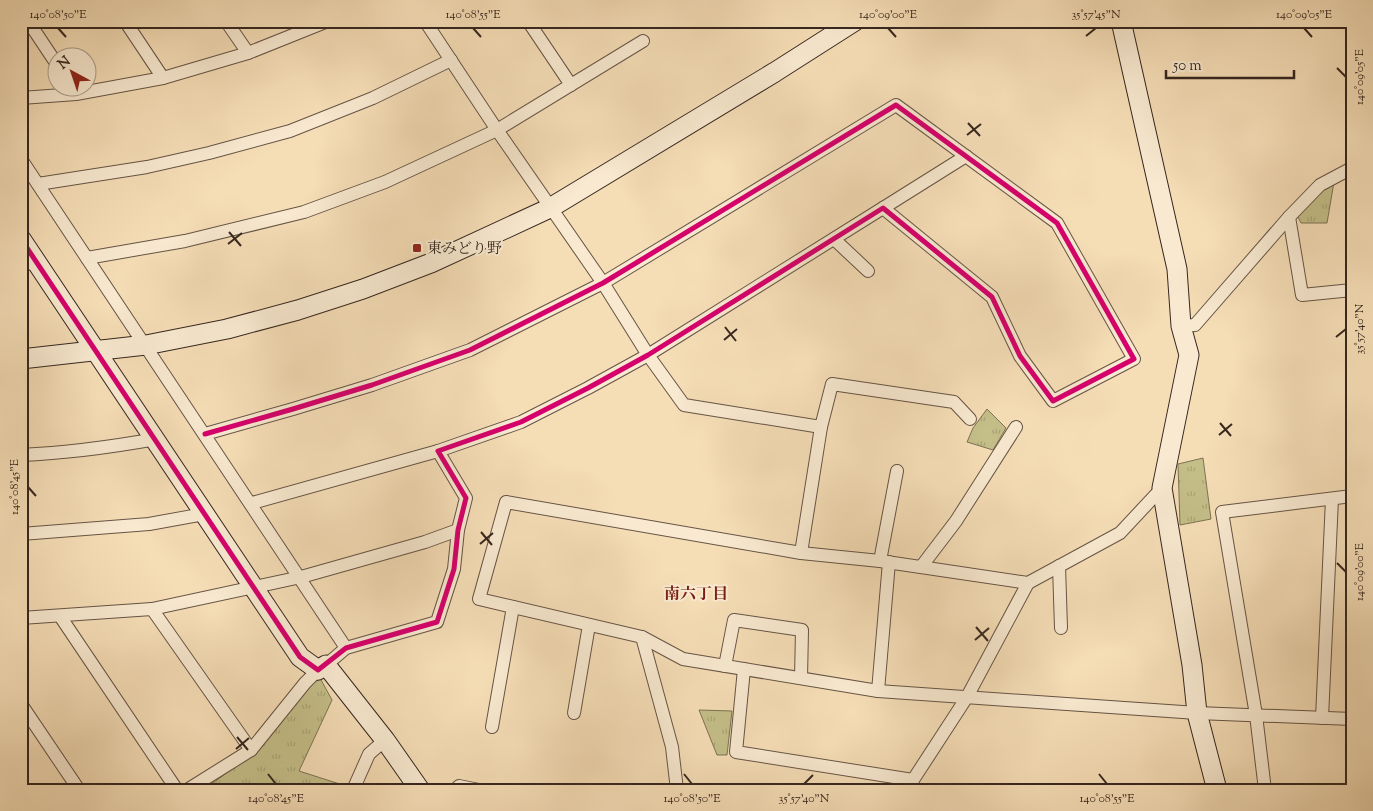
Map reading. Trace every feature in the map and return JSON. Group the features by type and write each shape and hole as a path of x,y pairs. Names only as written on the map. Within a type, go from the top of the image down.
{"street":[{"path":"28,21 48,51"},
{"path":"125,21 163,78"},
{"path":"226,21 248,53"},
{"path":"98,87 163,78 248,53 327,21"},
{"path":"425,21 497,130 603,283 648,355 684,405 821,427"},
{"path":"528,21 571,85"},
{"path":"21,360 146,345 227,329 298,310 363,289 431,263 550,208 734,97 855,21"},
{"path":"1121,21 1177,269 1181,326 1189,355 1162,488 1192,665 1197,713 1217,790"},
{"path":"87,258 185,241 304,212 385,182 497,130 643,40"},
{"path":"38,184 147,167 209,153 290,131 373,98 451,60"},
{"path":"21,98 48,94"},
{"path":"205,434 372,385 470,350 603,283 896,105 1057,222 1134,359 1053,401 1020,356 992,297 883,208"},
{"path":"252,503 438,450 521,422 648,355 966,156"},
{"path":"21,159 252,503 346,648"},
{"path":"1181,326 1196,325 1290,217 1320,186 1352,168"},
{"path":"1290,217 1302,295 1352,290"},
{"path":"21,239 29,264 96,351 300,657 322,667 384,740 420,790"},
{"path":"834,239 868,271"},
{"path":"800,553 821,427 832,384 954,402 970,419"},
{"path":"921,566 956,521 1016,427"},
{"path":"21,455 53,454 96,449 156,439"},
{"path":"187,790 251,750 305,682 346,648 437,622 454,569 458,530 466,498 438,450"},
{"path":"878,691 885,561 897,471"},
{"path":"903,790 913,780 967,697 1028,582 1120,533 1162,488"},
{"path":"1265,790 1256,715 1222,512 1352,496"},
{"path":"1322,718 1332,499"},
{"path":"1028,582 885,561 800,553 506,502 479,599 642,637 683,659 878,691 1197,713 1352,719"},
{"path":"21,534 149,524 204,514"},
{"path":"21,618 152,608 254,588 425,542 458,530"},
{"path":"1059,566 1062,628"},
{"path":"492,727 513,607"},
{"path":"152,608 251,750"},
{"path":"60,616 177,790"},
{"path":"725,666 734,620 802,630 801,678"},
{"path":"574,713 589,625"},
{"path":"642,637 672,747 677,790"},
{"path":"744,669 736,752 913,780"},
{"path":"21,704 79,790"},
{"path":"353,790 369,754 384,740"},
{"path":"454,790 459,786 479,790"}],"green space":[{"path":"1334,182 1327,223 1301,223 1297,215 1321,189"},
{"path":"987,409 1006,428 993,450 967,442 973,428"},
{"path":"1203,458 1211,519 1180,525 1178,464"},
{"path":"320,678 332,700 299,771 346,786 346,790 203,790 261,748 312,684"},
{"path":"699,710 732,711 727,755 717,755"}],"cycle path":[{"path":"21,239 300,657 318,670 346,648 437,622 454,569 458,530 466,498 438,451 521,422 588,388 648,355 883,208 992,297 1020,356 1053,401 1134,359 1057,223 896,105 603,283 470,350 372,385 205,434"}],"place":[{"name":"東みどり野","path":"417,248"}],"district":[{"name":"南六丁目","path":"696,593"}]}
